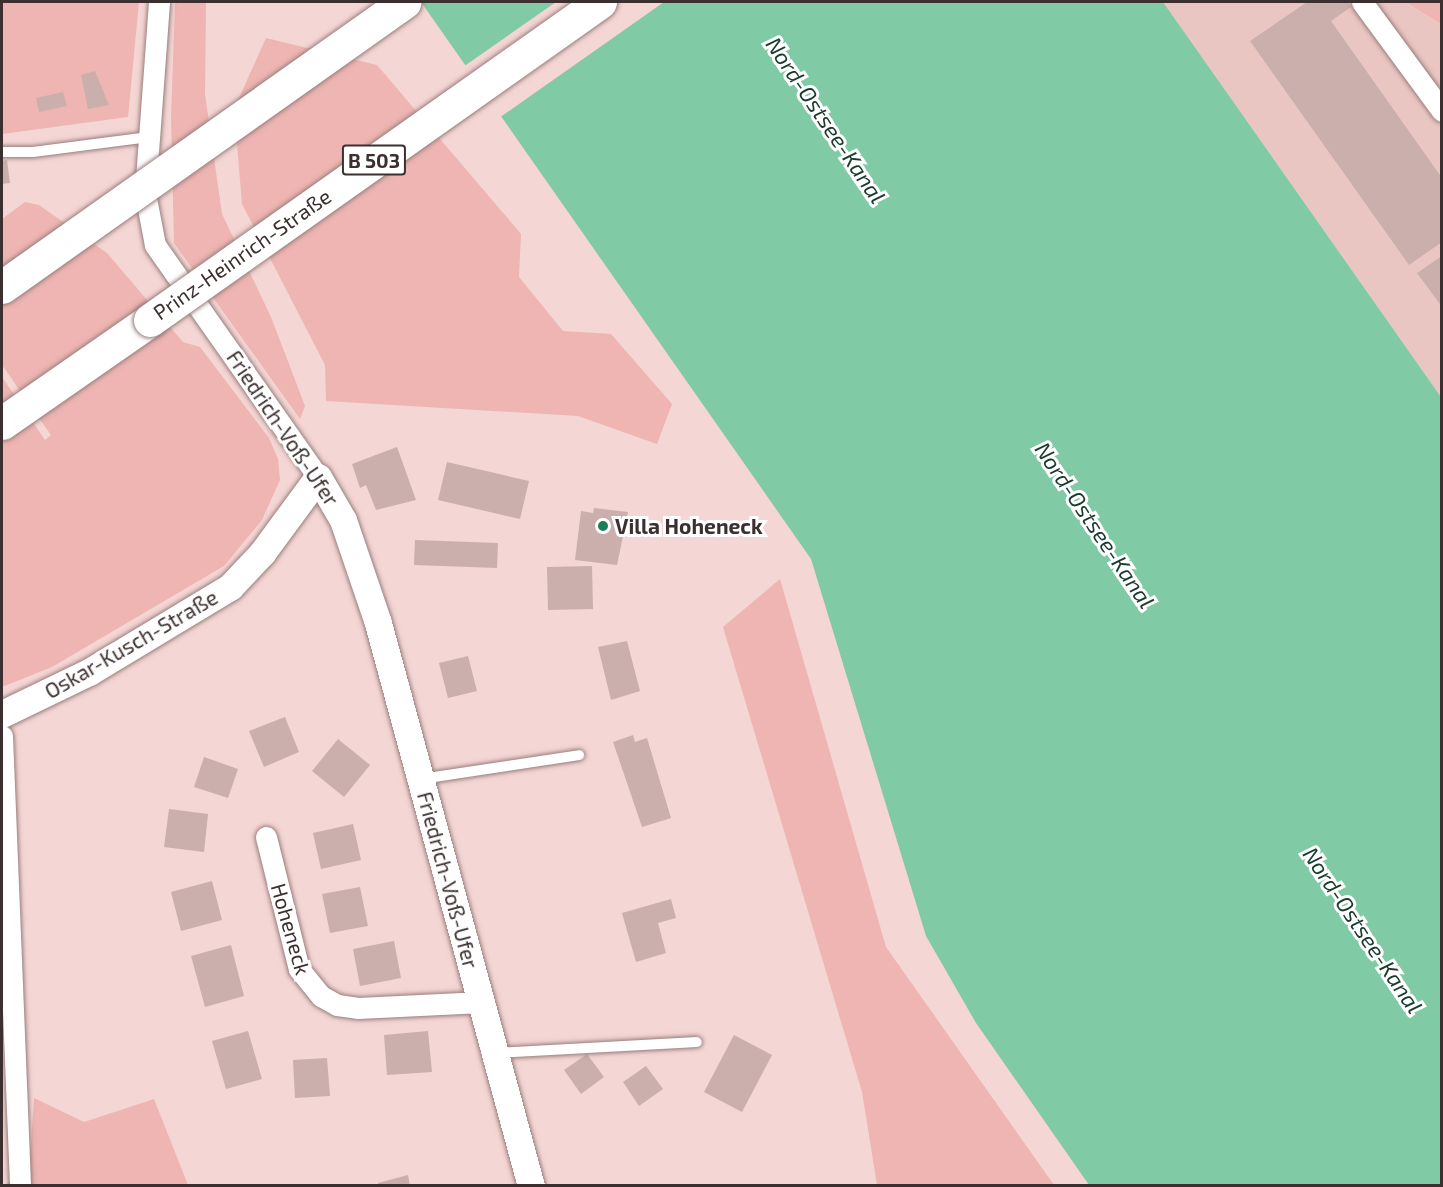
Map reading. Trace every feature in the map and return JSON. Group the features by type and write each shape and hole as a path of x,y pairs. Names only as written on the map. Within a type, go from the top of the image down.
{"highway":[{"path":"2,287 404,2"},
{"name":"Prinz-Heinrich-Straße","path":"2,423 600,2"}],"street":[{"name":"Friedrich-Voß-Ufer","path":"159,2 145,193 155,245 315,473 343,520 378,623 531,1185"},
{"path":"1362,2 1442,111"},
{"name":"Oskar-Kusch-Straße","path":"2,714 89,672 230,587 262,553 315,473"},
{"path":"2,736 20,1185"},
{"name":"Hoheneck","path":"266,837 299,969 321,996 337,1005 358,1008 482,1002"}],"lane":[{"path":"2,152 33,152 149,137"},
{"path":"421,779 579,754"},
{"path":"496,1053 697,1042"}],"shaded area":[{"path":"2,2 139,2 128,117 2,134"},
{"path":"175,2 206,2 205,94 222,214 271,317 305,406 300,419 174,243 171,117"},
{"path":"1163,2 1404,2 1441,24 1441,397"},
{"path":"1405,2 1441,2 1441,24"},
{"path":"266,38 377,65 521,234 519,277 563,331 611,334 672,404 657,444 578,416 326,401 325,365 242,204 234,109"},
{"path":"25,202 39,205 107,253 183,342 200,347 269,438 278,459 280,480 262,520 224,566 52,667 2,687 2,377 45,440 51,435 2,365 2,219"},
{"path":"780,579 886,947 1054,1185 877,1185 862,1092 723,627"},
{"path":"34,1098 84,1122 154,1099 188,1185 2,1186 29,1172"}],"water":[{"name":"Nord-Ostsee-Kanal","path":"421,2 1163,2 1441,397 1441,1185 1089,1185 976,1023 926,936 811,559"}],"pier":[{"path":"556,2 664,2 499,118 463,67"}],"building":[{"path":"1307,2 1347,2 1351,7 1331,21 1442,178 1442,242 1409,265 1250,41"},
{"path":"95,71 109,105 88,109 81,75"},
{"path":"63,92 67,106 39,112 36,98"},
{"path":"7,160 10,183 2,184 2,161"},
{"path":"1442,256 1442,307 1417,273"},
{"path":"397,447 416,500 376,510 366,485 360,488 352,464"},
{"path":"447,462 529,481 520,519 438,500"},
{"name":"Villa Hoheneck","path":"594,508 628,512 617,565 575,560 581,511 593,513"},
{"path":"415,540 498,543 497,568 414,565"},
{"path":"592,566 593,609 548,610 547,567"},
{"path":"627,641 640,691 611,700 598,647"},
{"path":"468,656 477,691 448,698 439,663"},
{"path":"285,717 299,752 264,767 249,731"},
{"path":"633,735 635,742 647,738 671,818 642,827 613,742"},
{"path":"338,739 370,765 344,797 312,771"},
{"path":"204,757 238,769 228,798 194,787"},
{"path":"169,809 208,814 204,852 164,847"},
{"path":"353,824 361,860 321,869 313,833"},
{"path":"212,881 222,920 181,931 171,892"},
{"path":"360,887 368,926 330,933 322,894"},
{"path":"671,899 676,918 658,923 666,953 636,962 622,913"},
{"path":"394,941 401,978 360,986 353,949"},
{"path":"231,945 244,996 205,1007 191,956"},
{"path":"248,1031 262,1079 226,1089 212,1041"},
{"path":"428,1031 432,1072 387,1075 384,1035"},
{"path":"734,1035 772,1055 742,1112 704,1092"},
{"path":"587,1054 604,1077 581,1094 564,1070"},
{"path":"327,1058 330,1096 295,1098 293,1060"},
{"path":"646,1066 663,1089 639,1106 623,1082"},
{"path":"408,1175 410,1186 379,1186 378,1183"}],"place":[{"name":"Villa Hoheneck","path":"603,526"}]}
